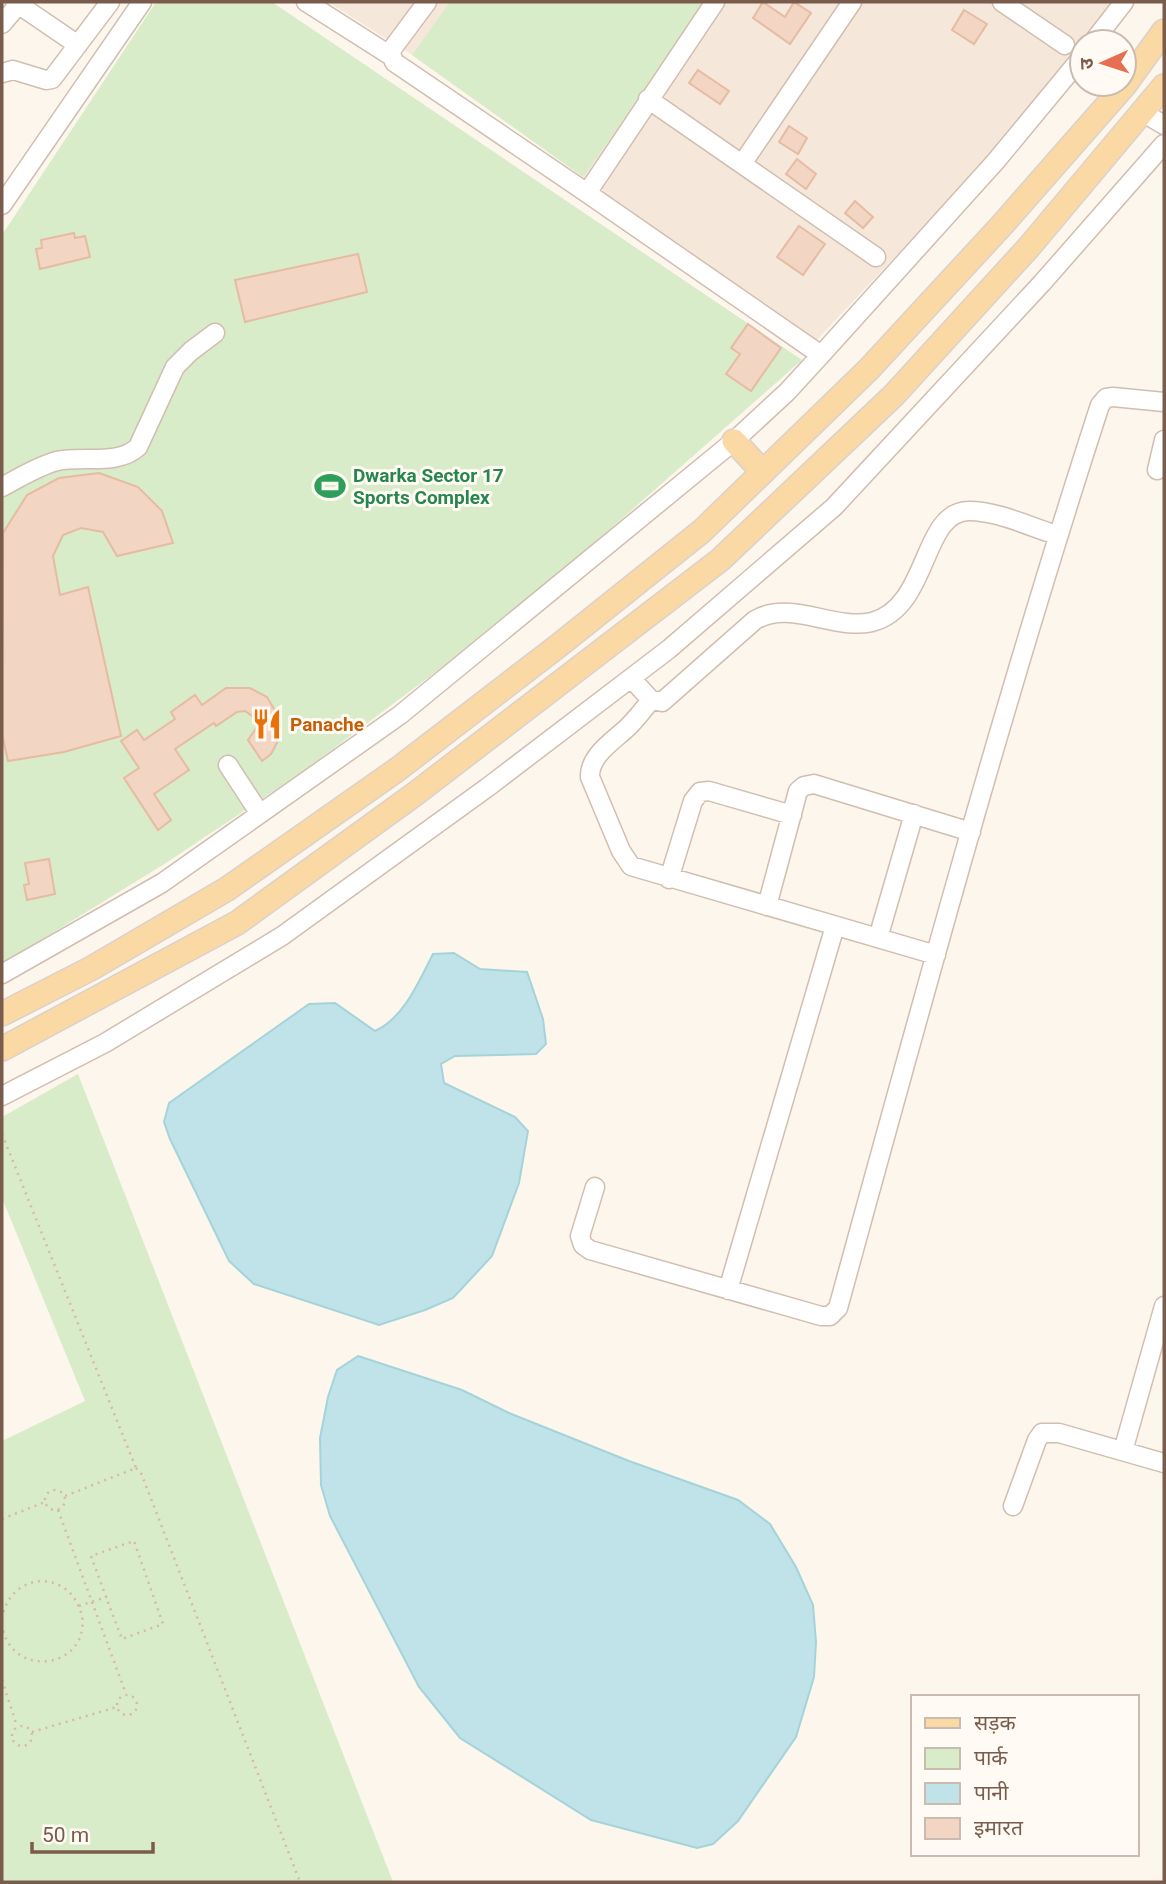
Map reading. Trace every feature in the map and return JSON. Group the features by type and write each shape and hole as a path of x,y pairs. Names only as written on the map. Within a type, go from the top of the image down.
{"main road":[{"path":"2,1014 92,968 227,889 398,769 702,531 869,369 1002,225 1124,86 1164,32"},
{"path":"2,1049 237,923 415,794 720,560 894,395 1028,247 1164,86"},
{"path":"734,441 763,472"}],"street":[{"path":"2,73 13,71 51,79 110,2"},
{"path":"2,205 142,2"},
{"path":"306,2 391,57 394,62 821,355"},
{"path":"391,57 392,49 427,2"},
{"path":"587,193 715,2"},
{"path":"742,164 852,2"},
{"path":"1002,2 1065,45"},
{"path":"1104,28 1124,2"},
{"path":"2,24 17,3 78,45"},
{"path":"2,974 162,883 400,715 734,441 787,392 821,355 996,161 1068,74"},
{"path":"648,99 876,257"},
{"path":"1142,111 1164,125"},
{"path":"2,1096 105,1043 282,936 488,787 669,649 834,507 1042,283 1164,144"},
{"path":"2,487 57,461 114,457 134,450 138,447 176,367 191,351 215,333"},
{"path":"595,1186 580,1236 583,1245 590,1250 821,1316 830,1316 838,1308 936,954 1057,535 1100,405 1106,398 1113,397 1164,402"},
{"path":"1157,470 1164,440"},
{"path":"631,678 651,701 662,702 762,616 789,613 861,623 874,621 892,611 912,590 942,524 958,513 984,512 1057,535"},
{"path":"651,701 601,750 592,763 590,777 626,860 639,870 936,954"},
{"path":"228,765 260,814"},
{"path":"767,906 798,791 804,786 814,784 971,832"},
{"path":"669,879 693,801 699,792 709,791 792,815"},
{"path":"878,938 914,814"},
{"path":"728,1290 835,926"},
{"path":"1123,1451 1164,1306"},
{"path":"1013,1506 1042,1433 1059,1433 1164,1463"}],"path":[{"path":"2,1134 136,1468 141,1473 300,1882"},
{"path":"65,1496 136,1468"},
{"path":"54,1490 65,1496 64,1506 58,1510 48,1508 45,1502 46,1495 54,1490"},
{"path":"2,1519 45,1502"},
{"path":"58,1510 125,1694"},
{"path":"134,1541 163,1624 122,1639 106,1597 91,1556 134,1541"},
{"path":"2,1619 9,1598 17,1589 41,1581 65,1588 79,1606 83,1623 80,1637 72,1649 61,1658 48,1662 34,1662 21,1657 10,1647 3,1635 2,1625"},
{"path":"79,1606 106,1597"},
{"path":"2,1679 18,1727"},
{"path":"125,1694 132,1695 136,1701 135,1711 126,1715 117,1707 118,1700 125,1694"},
{"path":"32,1732 117,1707"},
{"path":"24,1726 32,1732 31,1742 25,1746 18,1746 13,1741 12,1735 18,1727 24,1726"}],"shaded area":[{"path":"328,2 1119,2 1101,28 1068,28 1068,72 815,342 412,55"}],"green space":[{"name":"Dwarka Sector 17 Sports Complex","path":"156,2 272,2 802,360 516,612 298,775 166,863 2,964 2,235"},
{"path":"450,2 707,2 583,177 412,55"},
{"path":"78,1074 393,1882 2,1882 2,1441 85,1401 2,1198 2,1117"}],"water":[{"path":"454,953 480,969 527,972 543,1019 546,1044 536,1054 455,1056 441,1064 444,1083 515,1117 528,1131 519,1183 492,1256 453,1298 379,1325 254,1284 229,1261 170,1139 164,1122 169,1103 309,1004 335,1003 375,1031 402,1008 433,954"},
{"path":"358,1356 462,1390 509,1413 629,1461 738,1500 770,1524 796,1567 813,1605 816,1642 814,1677 796,1737 738,1821 713,1844 697,1848 591,1820 460,1738 419,1687 330,1516 321,1485 320,1438 328,1397 337,1370"}],"building":[{"path":"763,2 785,17 794,2 811,13 790,44 753,18"},
{"path":"964,10 987,24 974,44 952,30"},
{"path":"698,70 729,91 720,104 689,83"},
{"path":"789,126 807,138 798,154 779,142"},
{"path":"797,159 816,174 806,189 786,174"},
{"path":"855,201 873,217 863,228 845,213"},
{"path":"799,226 825,244 803,275 777,257"},
{"path":"74,233 75,238 85,236 90,257 40,269 36,249 42,248 41,240"},
{"path":"358,254 367,292 245,322 235,280"},
{"path":"748,324 781,348 751,391 726,374 740,354 731,348"},
{"path":"99,473 138,487 162,511 173,543 117,556 103,532 81,528 63,535 53,556 60,595 88,587 121,736 64,752 8,761 2,734 3,533 27,495 59,478"},
{"path":"226,688 250,688 267,697 277,714 279,739 271,754 262,761 248,740 257,727 252,716 245,711 237,712 216,726 214,723 175,749 189,770 154,794 171,820 158,830 124,778 139,768 121,741 137,730 144,740 175,719 171,712 195,695 202,705"},
{"path":"49,859 55,894 27,900 24,885 29,884 25,863"}],"place":[{"name":"Dwarka Sector 17 Sports Complex","path":"330,486"},
{"name":"Panache","path":"267,724"}]}
